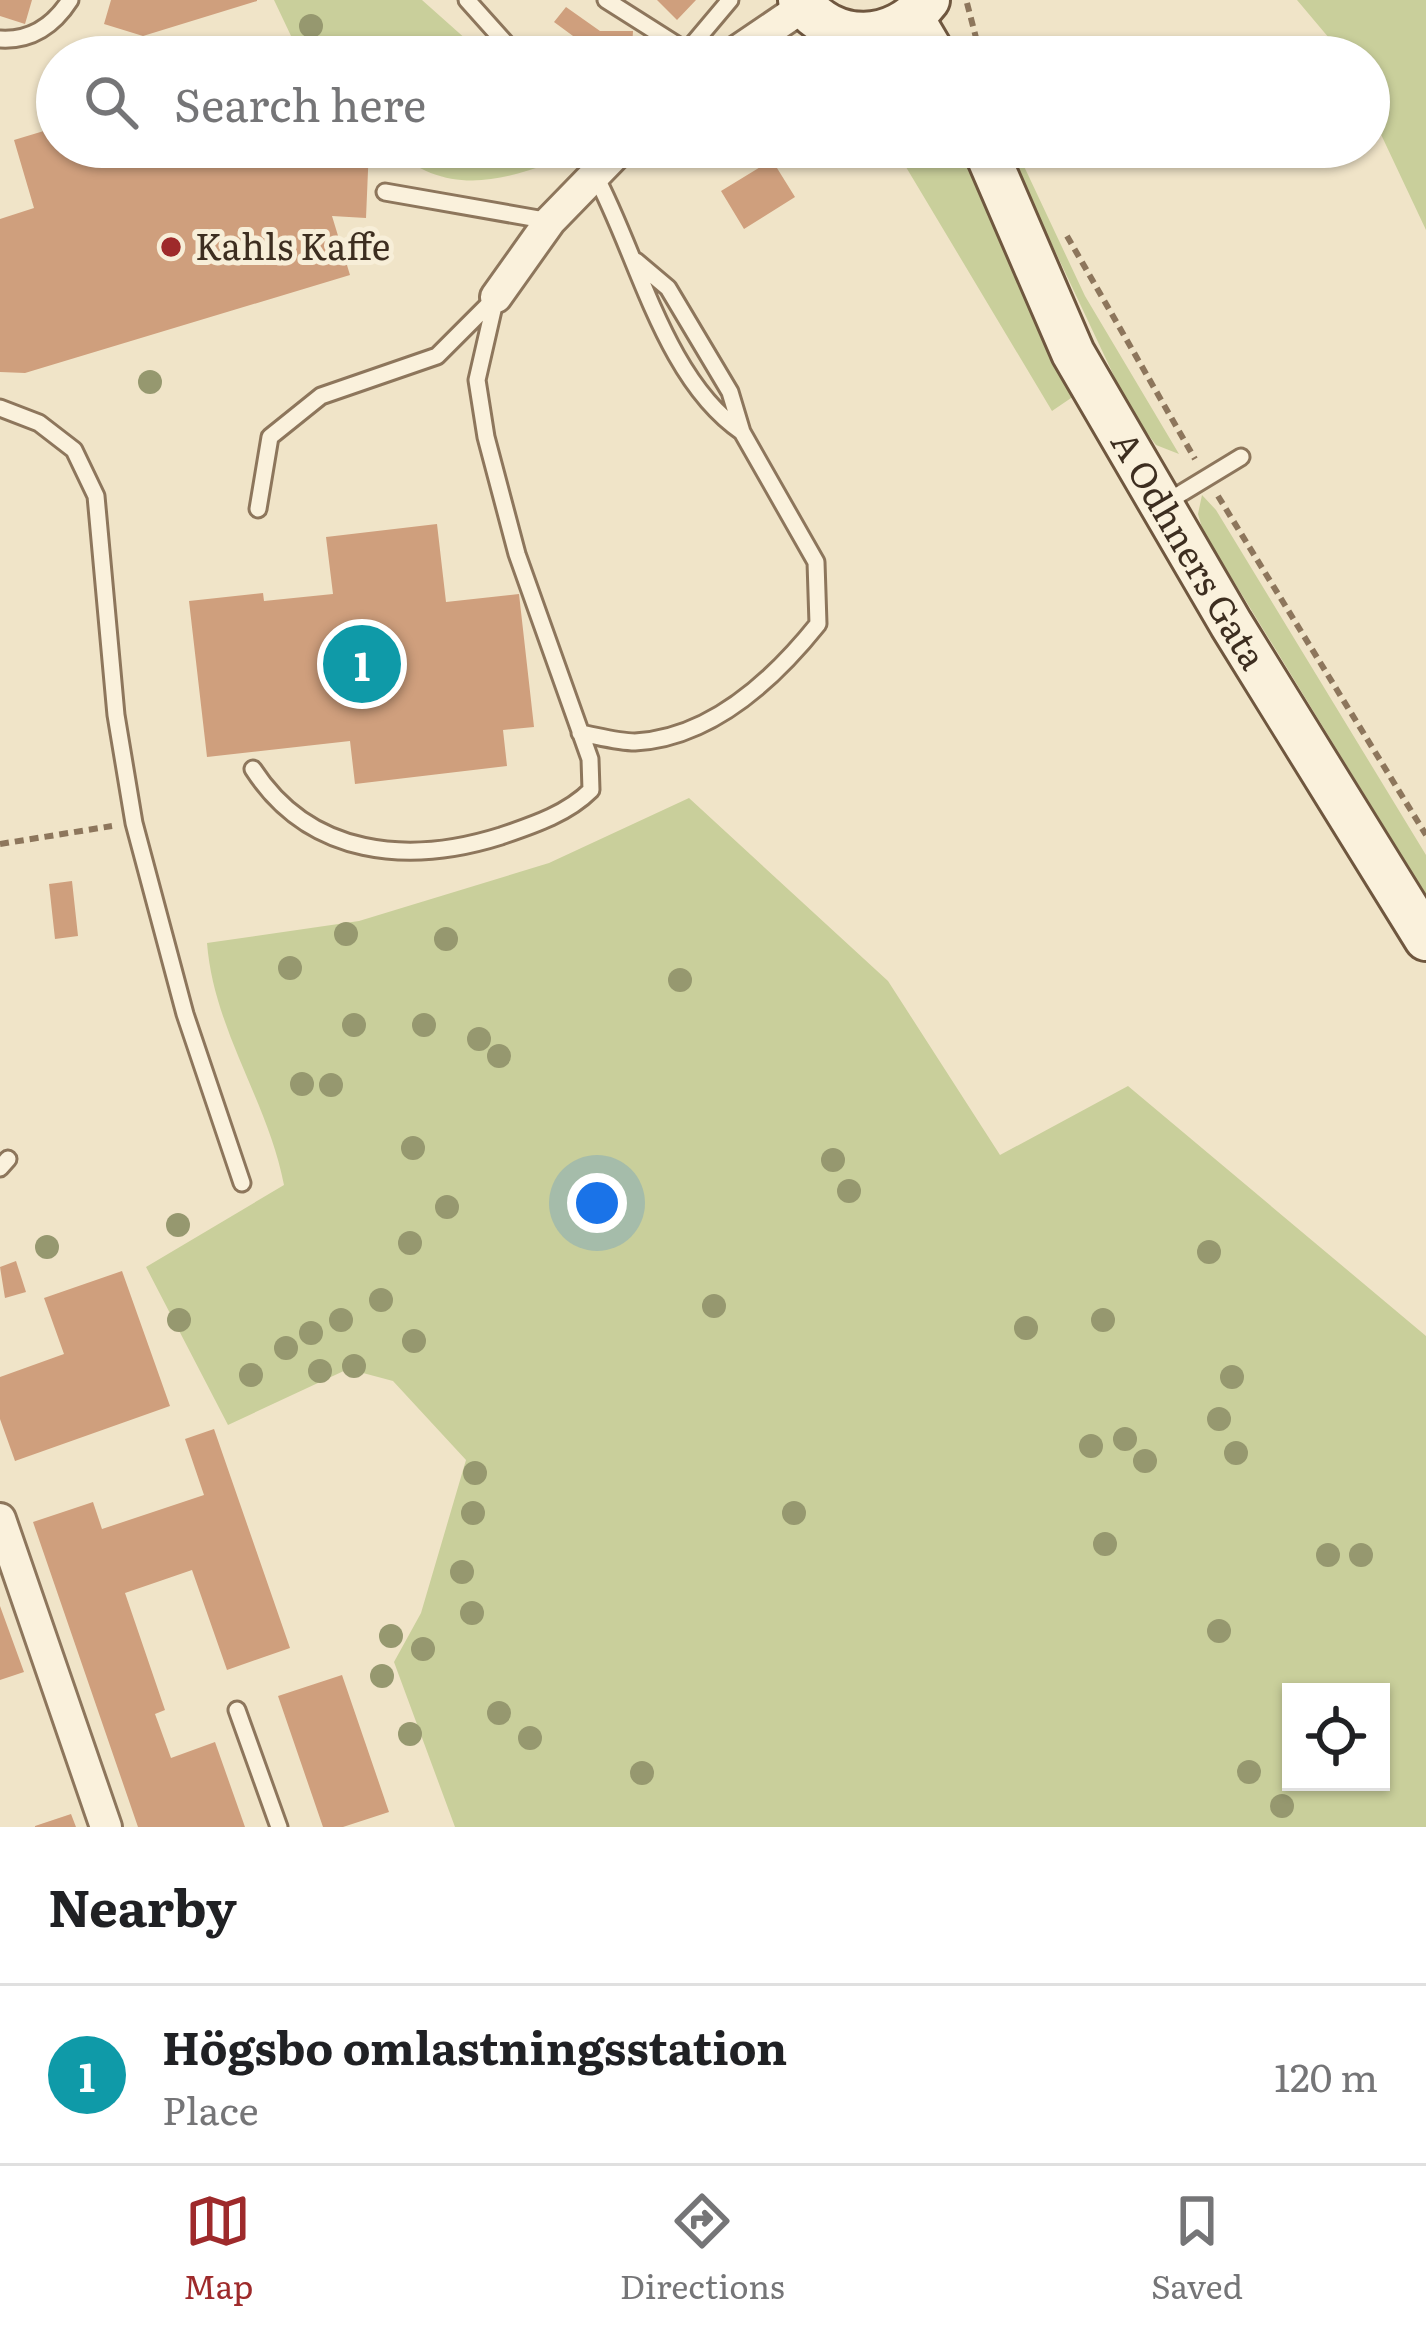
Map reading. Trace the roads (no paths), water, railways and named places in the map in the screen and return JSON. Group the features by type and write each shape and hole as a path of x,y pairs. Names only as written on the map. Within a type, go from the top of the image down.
{"street":[{"path":"757,36 802,3 847,33 881,33 920,9"},
{"path":"496,297 550,221 602,168"},
{"name":"A Odhners Gata","path":"993,168 1073,353 1426,939"},
{"path":"0,1519 106,1827"}],"lane":[{"path":"0,39 33,34 58,20 70,0"},
{"path":"467,0 499,36"},
{"path":"606,0 660,36"},
{"path":"703,36 730,0"},
{"path":"595,175 636,260 646,301 713,412 742,431"},
{"path":"385,192 550,221"},
{"path":"580,733 635,742 732,707 788,661 818,624 816,562 742,431 730,392 668,289 636,260"},
{"path":"258,508 270,436 321,396 437,356 496,297"},
{"path":"253,769 298,819 347,843 409,855 473,844 575,805 591,790 590,759 517,554 486,437 477,380 496,297"},
{"path":"0,408 39,423 74,450 95,496 116,715 134,823 185,1014 242,1183"},
{"path":"1162,505 1241,457"},
{"path":"237,1710 279,1827"}],"place":[{"name":"Kahls Kaffe","path":"171,247"},
{"name":"Högsbo omlastningsstation","path":"362,664"}]}
